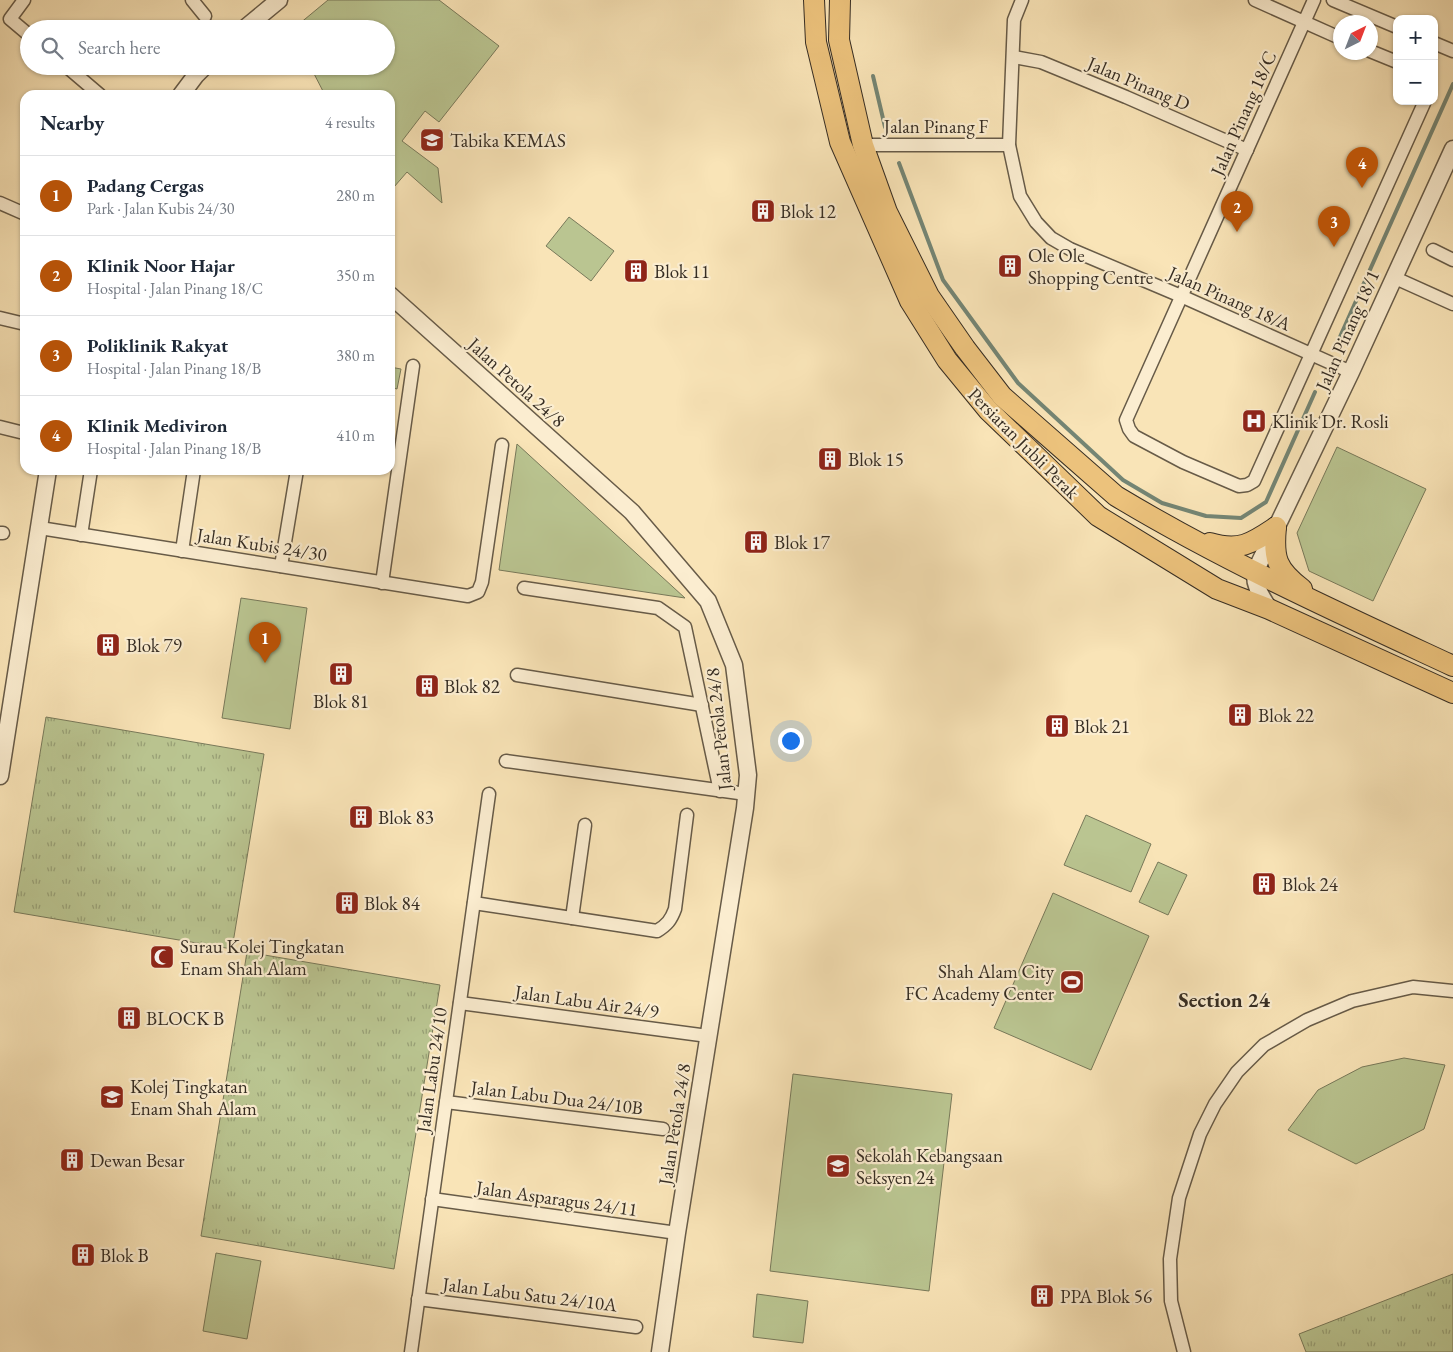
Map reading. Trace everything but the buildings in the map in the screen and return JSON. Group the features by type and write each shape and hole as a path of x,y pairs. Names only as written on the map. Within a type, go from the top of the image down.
{"main road":[{"name":"Persiaran Jubli Perak","path":"814,0 816,42 840,142 910,301 946,360 988,410 1098,516 1217,589 1269,609 1453,692"},
{"name":"Persiaran Jubli Perak","path":"840,0 839,40 863,145 887,212 929,296 965,348 1002,396 1116,496 1182,534 1255,572 1453,666"},
{"path":"1182,534 1227,547 1243,546 1252,543 1276,526"},
{"path":"1276,526 1275,552 1281,570 1289,579 1327,607"}],"street":[{"path":"20,28 10,20 24,0"},
{"path":"192,0 205,16"},
{"path":"255,20 279,0"},
{"name":"Jalan Pinang 18/A","path":"1022,0 1014,20 1009,145 1020,196 1036,222 1051,238 1070,249 1351,372"},
{"path":"1255,0 1333,35"},
{"name":"Jalan Pinang 18/C","path":"1311,354 1254,481 1247,485 1239,486 1184,462 1134,436 1129,429 1126,420 1314,0"},
{"path":"1332,0 1393,25"},
{"path":"1438,45 1453,51"},
{"path":"1378,54 1393,60"},
{"name":"Jalan Pinang D","path":"1014,57 1050,66 1247,150"},
{"path":"77,75 94,90"},
{"path":"185,90 196,75"},
{"path":"1311,354 1423,105"},
{"name":"Jalan Pinang F","path":"863,145 1009,145"},
{"name":"Jalan Pinang 18/1","path":"1255,572 1351,372 1453,149"},
{"path":"0,204 20,212"},
{"path":"1433,250 1453,260"},
{"path":"1393,277 1453,304"},
{"name":"Jalan Petola 24/8","path":"395,299 632,512 708,601 734,665 748,775 746,794 660,1352"},
{"path":"0,318 20,323"},
{"path":"382,582 413,366"},
{"path":"0,427 20,432"},
{"name":"Jalan Kubis 24/30","path":"40,528 468,596 478,592 482,582 502,445"},
{"path":"0,776 47,475"},
{"path":"81,534 90,475"},
{"path":"182,550 193,475"},
{"path":"281,566 295,475"},
{"path":"1255,572 1257,588 1269,609"},
{"path":"524,588 658,608 685,627 720,790"},
{"path":"517,675 702,705"},
{"path":"506,761 746,794"},
{"name":"Jalan Labu 24/10","path":"411,1352 489,794"},
{"path":"474,903 657,931 667,926 672,919 675,909 686,815"},
{"path":"572,918 585,825"},
{"path":"1184,1352 1170,1301 1170,1259 1179,1198 1200,1134 1215,1104 1237,1072 1264,1045 1306,1020 1352,1001 1414,987 1453,991"},
{"name":"Jalan Labu Air 24/9","path":"460,1003 708,1036"},
{"name":"Jalan Labu Dua 24/10B","path":"446,1102 663,1129"},
{"name":"Jalan Asparagus 24/11","path":"432,1199 677,1234"},
{"name":"Jalan Labu Satu 24/10A","path":"418,1299 636,1327"}],"green space":[{"path":"328,0 439,0 499,46 439,122 425,111 402,141 438,168 442,203 407,172 395,186 395,90 322,90 315,75 395,75 395,20 304,20"},
{"path":"569,217 614,251 591,281 546,246"},
{"path":"395,368 401,369 397,389 395,388"},
{"path":"517,444 685,598 499,570"},
{"path":"1337,447 1426,489 1373,601 1309,571 1297,533"},
{"path":"241,598 307,608 290,729 222,718"},
{"path":"46,717 264,754 232,949 14,912"},
{"path":"1086,815 1151,844 1131,892 1064,865"},
{"path":"1158,862 1187,875 1168,915 1139,902"},
{"name":"Shah Alam City FC Academy Center","path":"1053,893 1149,936 1091,1070 994,1028"},
{"path":"247,952 440,985 394,1269 201,1236"},
{"path":"1404,1058 1445,1065 1424,1129 1356,1164 1288,1130 1318,1090 1362,1067"},
{"path":"793,1074 952,1094 929,1291 770,1271"},
{"path":"216,1253 261,1261 247,1339 203,1331"},
{"path":"1453,1274 1453,1352 1306,1352 1299,1334"},
{"path":"757,1294 808,1301 803,1343 753,1337"}],"waterway":[{"path":"873,76 885,127"},
{"path":"1335,348 1453,84"},
{"path":"899,163 943,280 1018,383 1123,480 1162,503 1206,516 1241,518 1266,502 1315,392"}],"place":[{"name":"Tabika KEMAS","path":"432,140"},
{"name":"Klinik Mediviron","path":"1362,188"},
{"name":"Blok 12","path":"763,211"},
{"name":"Klinik Noor Hajar","path":"1237,232"},
{"name":"Poliklinik Rakyat","path":"1334,247"},
{"name":"Ole Ole Shopping Centre","path":"1010,266"},
{"name":"Blok 11","path":"636,271"},
{"name":"Klinik Dr. Rosli","path":"1254,421"},
{"name":"Blok 15","path":"830,459"},
{"name":"Blok 17","path":"756,542"},
{"name":"Blok 79","path":"108,645"},
{"name":"Padang Cergas","path":"265,663"},
{"name":"Blok 81","path":"341,674"},
{"name":"Blok 82","path":"427,686"},
{"name":"Blok 22","path":"1240,715"},
{"name":"Blok 21","path":"1057,726"},
{"name":"Blok 83","path":"361,817"},
{"name":"Blok 24","path":"1264,884"},
{"name":"Blok 84","path":"347,903"},
{"name":"Surau Kolej Tingkatan Enam Shah Alam","path":"162,957"},
{"name":"Shah Alam City FC Academy Center","path":"1072,982"},
{"name":"BLOCK B","path":"129,1018"},
{"name":"Kolej Tingkatan Enam Shah Alam","path":"112,1097"},
{"name":"Dewan Besar","path":"72,1160"},
{"name":"Sekolah Kebangsaan Seksyen 24","path":"838,1166"},
{"name":"Blok B","path":"83,1255"},
{"name":"PPA Blok 56","path":"1042,1296"}],"district":[{"name":"Section 24","path":"1224,1000"}]}
